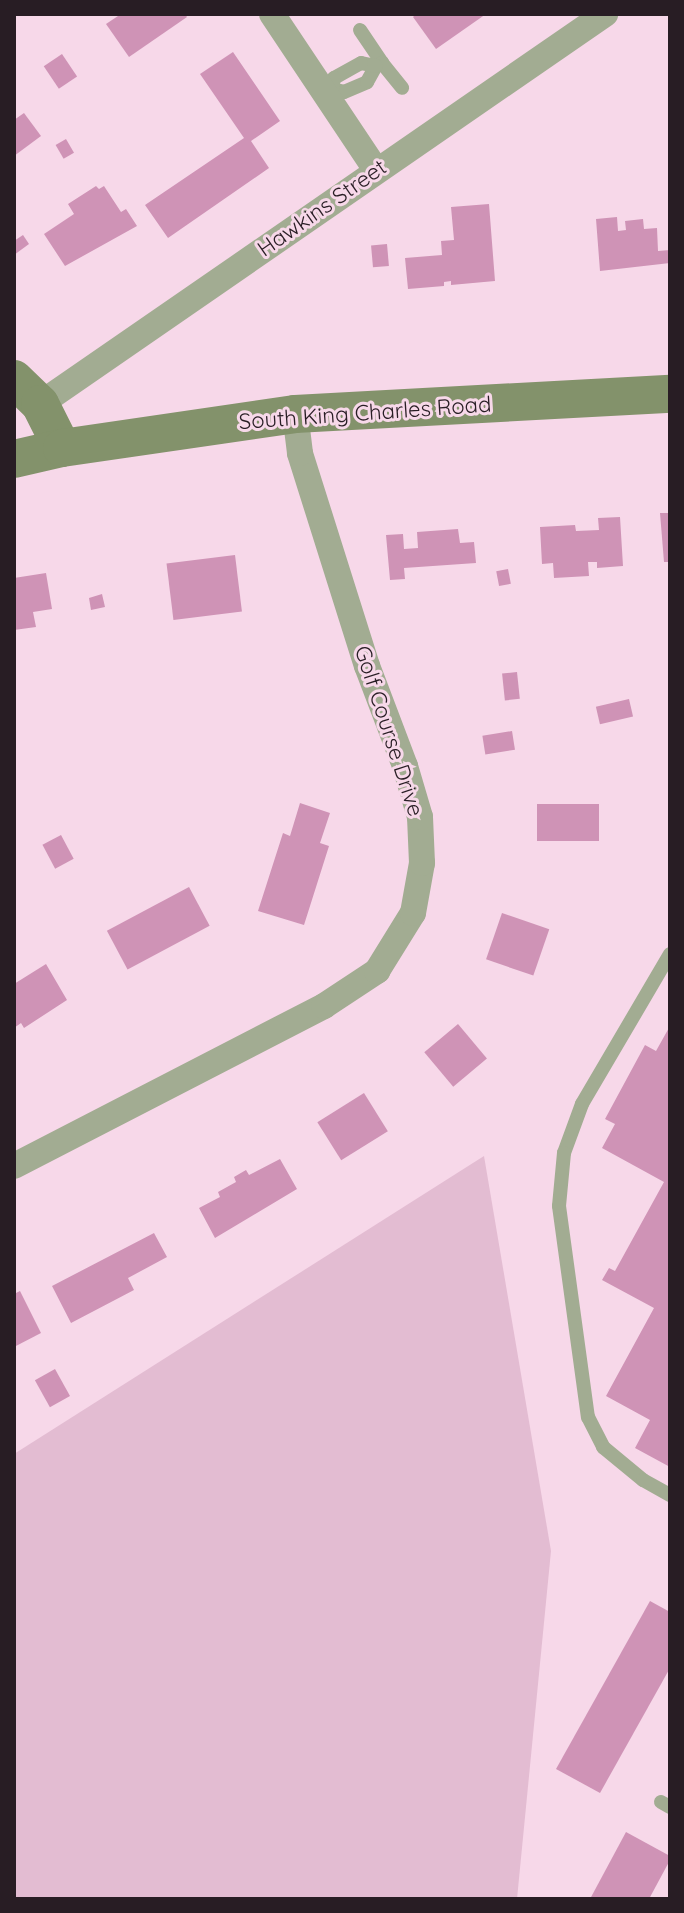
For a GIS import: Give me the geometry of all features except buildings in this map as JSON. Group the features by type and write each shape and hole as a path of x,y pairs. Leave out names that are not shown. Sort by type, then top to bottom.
{"street":[{"path":"272,14 329,91 376,170"},
{"name":"Hawkins Street","path":"27,391 376,170 605,14"},
{"path":"27,391 62,448"},
{"name":"South King Charles Road","path":"14,459 62,448 295,414 670,394"},
{"name":"Golf Course Drive","path":"14,1166 324,1006 377,971 413,913 422,863 420,817 405,766 367,666 300,453 295,414"}],"lane":[{"path":"360,30 379,64 402,88"},
{"path":"329,91 344,92 367,82 379,64"},
{"path":"670,954 582,1104 564,1153 559,1206 588,1417 603,1447 643,1480 670,1495"}],"shaded area":[{"path":"484,1156 551,1551 517,1899 14,1899 14,1454"}]}
